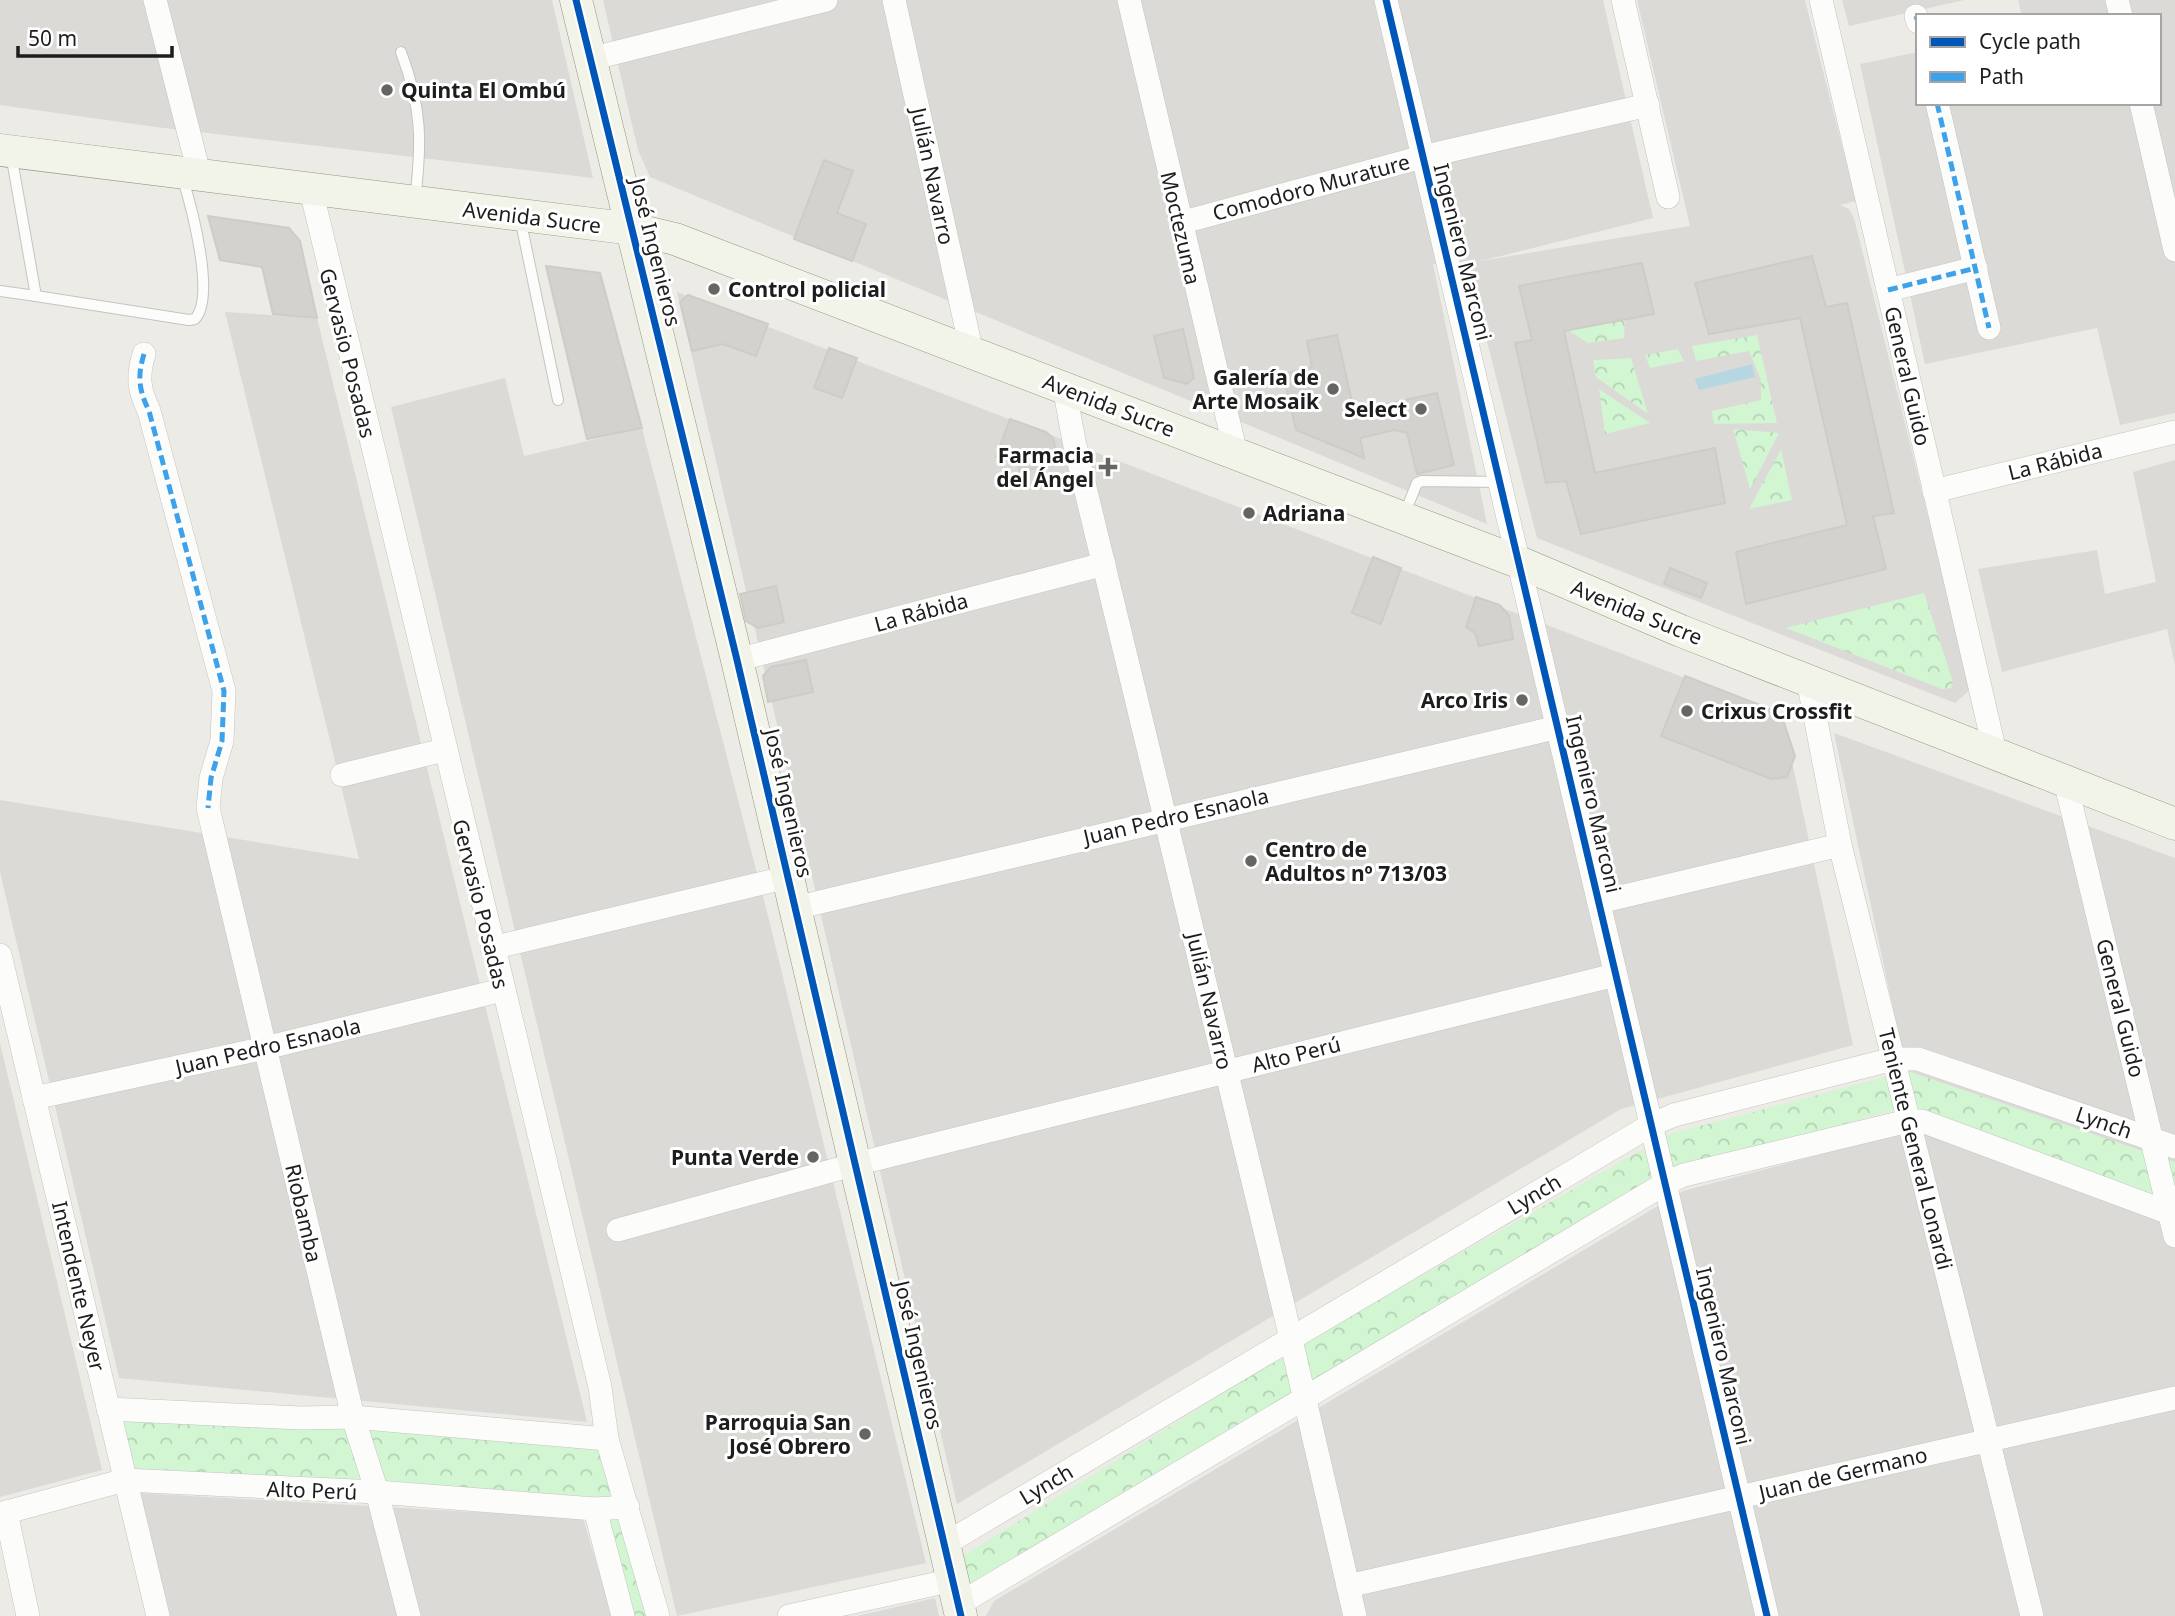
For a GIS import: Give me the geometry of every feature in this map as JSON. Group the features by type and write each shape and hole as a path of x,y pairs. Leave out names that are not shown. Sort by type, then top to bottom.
{"main road":[{"name":"José Ingenieros","path":"576,0 737,660 958,1600"},
{"name":"Avenida Sucre","path":"5,151 632,229 706,251 1521,564 2175,824"}],"street":[{"path":"155,0 189,172"},
{"path":"590,59 826,0"},
{"name":"Julián Navarro","path":"894,0 972,353"},
{"name":"Moctezuma","path":"1129,0 1237,454"},
{"name":"Ingeniero Marconi","path":"1386,0 1502,482 1615,975 1767,1616"},
{"path":"1623,0 1668,197"},
{"name":"General Guido","path":"1821,0 1995,752"},
{"name":"Comodoro Murature","path":"1180,223 1422,157 1648,105"},
{"path":"1937,105 1989,328"},
{"path":"2141,105 2175,250"},
{"name":"Gervasio Posadas","path":"311,190 444,750 600,1387 607,1439 658,1616"},
{"path":"1888,290 1976,268"},
{"name":"Riobamba","path":"144,354 137,374 140,392 149,411 224,691 222,741 211,778 208,808 353,1417 377,1492 409,1616"},
{"name":"Julián Navarro","path":"1064,387 1355,1616"},
{"name":"La Rábida","path":"1934,491 2175,432"},
{"name":"La Rábida","path":"737,660 1104,564"},
{"name":"Teniente General Lonardi","path":"1808,680 1840,845 2032,1616"},
{"name":"Juan Pedro Esnaola","path":"796,908 1558,727"},
{"path":"342,775 444,750"},
{"name":"General Guido","path":"2065,780 2164,1143 2175,1237"},
{"path":"1599,902 1840,845"},
{"path":"492,948 788,877"},
{"name":"Intendente Neyer","path":"0,956 158,1616"},
{"name":"Alto Perú","path":"618,1230 856,1164 1615,975"},
{"name":"Juan Pedro Esnaola","path":"34,1098 265,1048 502,990"},
{"name":"Lynch","path":"945,1544 1651,1125 1674,1115 1893,1059 1933,1062 2164,1143"},
{"path":"789,1616 958,1600 1666,1183 1684,1175 1908,1121 1936,1124 2172,1214"},
{"name":"Juan de Germano","path":"1348,1586 2175,1398"},
{"path":"108,1409 300,1418 353,1417 607,1439"},
{"name":"Alto Perú","path":"3,1513 125,1480 377,1492 596,1509 628,1507"},
{"path":"596,1509 623,1616"},
{"path":"3,1513 28,1616"}],"lane":[{"path":"401,52 410,77 422,130 414,203"},
{"path":"5,151 36,296"},
{"path":"0,291 195,319 204,306 189,172"},
{"path":"519,216 558,400"},
{"path":"1403,518 1417,483 1422,481 1502,482"}],"shaded area":[{"path":"0,0 552,0 593,178 156,127 0,105"},
{"path":"603,0 1603,0 1653,218 1481,261 1690,226 1637,0 1805,0 1856,201 1840,205 1849,209 1854,218 1971,689 1955,703 1537,538 1467,263 1433,264 1487,524 650,177 638,150"},
{"path":"1842,0 1964,0 1849,26"},
{"path":"2018,0 2175,0 2175,413 2120,425 2097,328 1925,364 1860,64 1916,52 1916,105 2161,105 2161,14 2022,14"},
{"path":"677,292 1782,715 1853,1045 1621,1109 957,1504"},
{"path":"225,312 317,318 587,1422 119,1378 0,872 0,800 359,859"},
{"path":"505,378 524,456 642,428 768,916 926,1563 677,1616 391,407"},
{"path":"2175,460 2175,665 2167,629 2002,672 1978,569 2097,550 2105,594 2156,582 2133,472"},
{"path":"1834,733 2175,858 2175,1616 986,1616 994,1601 1683,1191 1893,1135 1921,1139"},
{"path":"0,1043 102,1470 0,1497"},
{"path":"138,1493 583,1518 612,1616 169,1616"},
{"path":"935,1598 939,1616 857,1616"}],"green space":[{"path":"1625,320 1624,338 1588,343 1568,330"},
{"path":"1757,335 1777,423 1714,424 1712,411 1761,400 1761,380 1749,351 1696,361 1692,346"},
{"path":"1678,349 1684,361 1650,368 1645,355"},
{"path":"1631,358 1648,414 1596,377 1593,360"},
{"path":"1599,389 1650,423 1605,434"},
{"path":"1733,429 1779,433 1750,489"},
{"path":"1781,449 1792,500 1749,509"},
{"path":"1924,593 1953,682 1951,688 1942,689 1786,628"},
{"path":"1908,1071 2175,1162 2175,1206 1908,1106 1677,1171 966,1591 960,1558 1297,1347 1670,1134"},
{"path":"108,1409 607,1439 658,1616 623,1616 595,1509 125,1480"}],"water":[{"path":"1752,364 1755,377 1699,390 1695,379"}],"building":[{"path":"824,160 853,171 837,213 866,224 852,261 794,239"},
{"path":"208,216 289,228 300,241 317,318 273,314 262,267 220,260"},
{"path":"1812,256 1826,307 1847,303 1894,513 1873,516 1886,569 1746,604 1736,552 1847,525 1800,318 1709,334 1695,283"},
{"path":"1642,263 1654,314 1564,331 1595,473 1715,448 1725,503 1581,534 1566,481 1546,483 1515,343 1532,340 1519,286"},
{"path":"546,266 600,273 642,428 587,439"},
{"path":"688,295 768,324 756,356 723,344 692,351 680,302"},
{"path":"1183,329 1194,378 1187,384 1164,378 1154,336"},
{"path":"1337,335 1354,411 1437,393 1454,465 1417,474 1407,433 1394,430 1360,438 1364,458 1296,430 1283,374 1312,367 1307,341"},
{"path":"829,348 857,358 842,398 814,388"},
{"path":"1010,419 1046,432 1053,438 1059,463 1020,472 1018,465 996,457"},
{"path":"1373,557 1401,568 1381,624 1352,613"},
{"path":"1670,568 1707,583 1701,598 1664,584"},
{"path":"776,586 784,622 758,628 746,621 740,594"},
{"path":"1476,597 1500,605 1509,616 1513,639 1479,646 1475,633 1466,627"},
{"path":"806,660 813,692 768,702 763,676 771,667"},
{"path":"1685,676 1773,710 1784,723 1795,756 1787,777 1771,779 1661,736"}],"marked path":[{"path":"1937,105 1989,328"},
{"path":"1888,290 1976,268"},
{"path":"144,354 140,370 141,390 149,411 224,691 222,741 211,778 208,808"}],"cycle path":[{"path":"576,0 737,660 961,1616"},
{"path":"1386,0 1767,1616"}],"place":[{"name":"Quinta El Ombú","path":"387,90"},
{"name":"Control policial","path":"714,289"},
{"name":"Galería de Arte Mosaik","path":"1333,389"},
{"name":"Select","path":"1421,409"},
{"name":"Farmacia del Ángel","path":"1108,467"},
{"name":"Adriana","path":"1249,513"},
{"name":"Arco Iris","path":"1522,700"},
{"name":"Crixus Crossfit","path":"1687,711"},
{"name":"Centro de Adultos nº 713/03","path":"1251,861"},
{"name":"Punta Verde","path":"813,1157"},
{"name":"Parroquia San José Obrero","path":"865,1434"}]}
